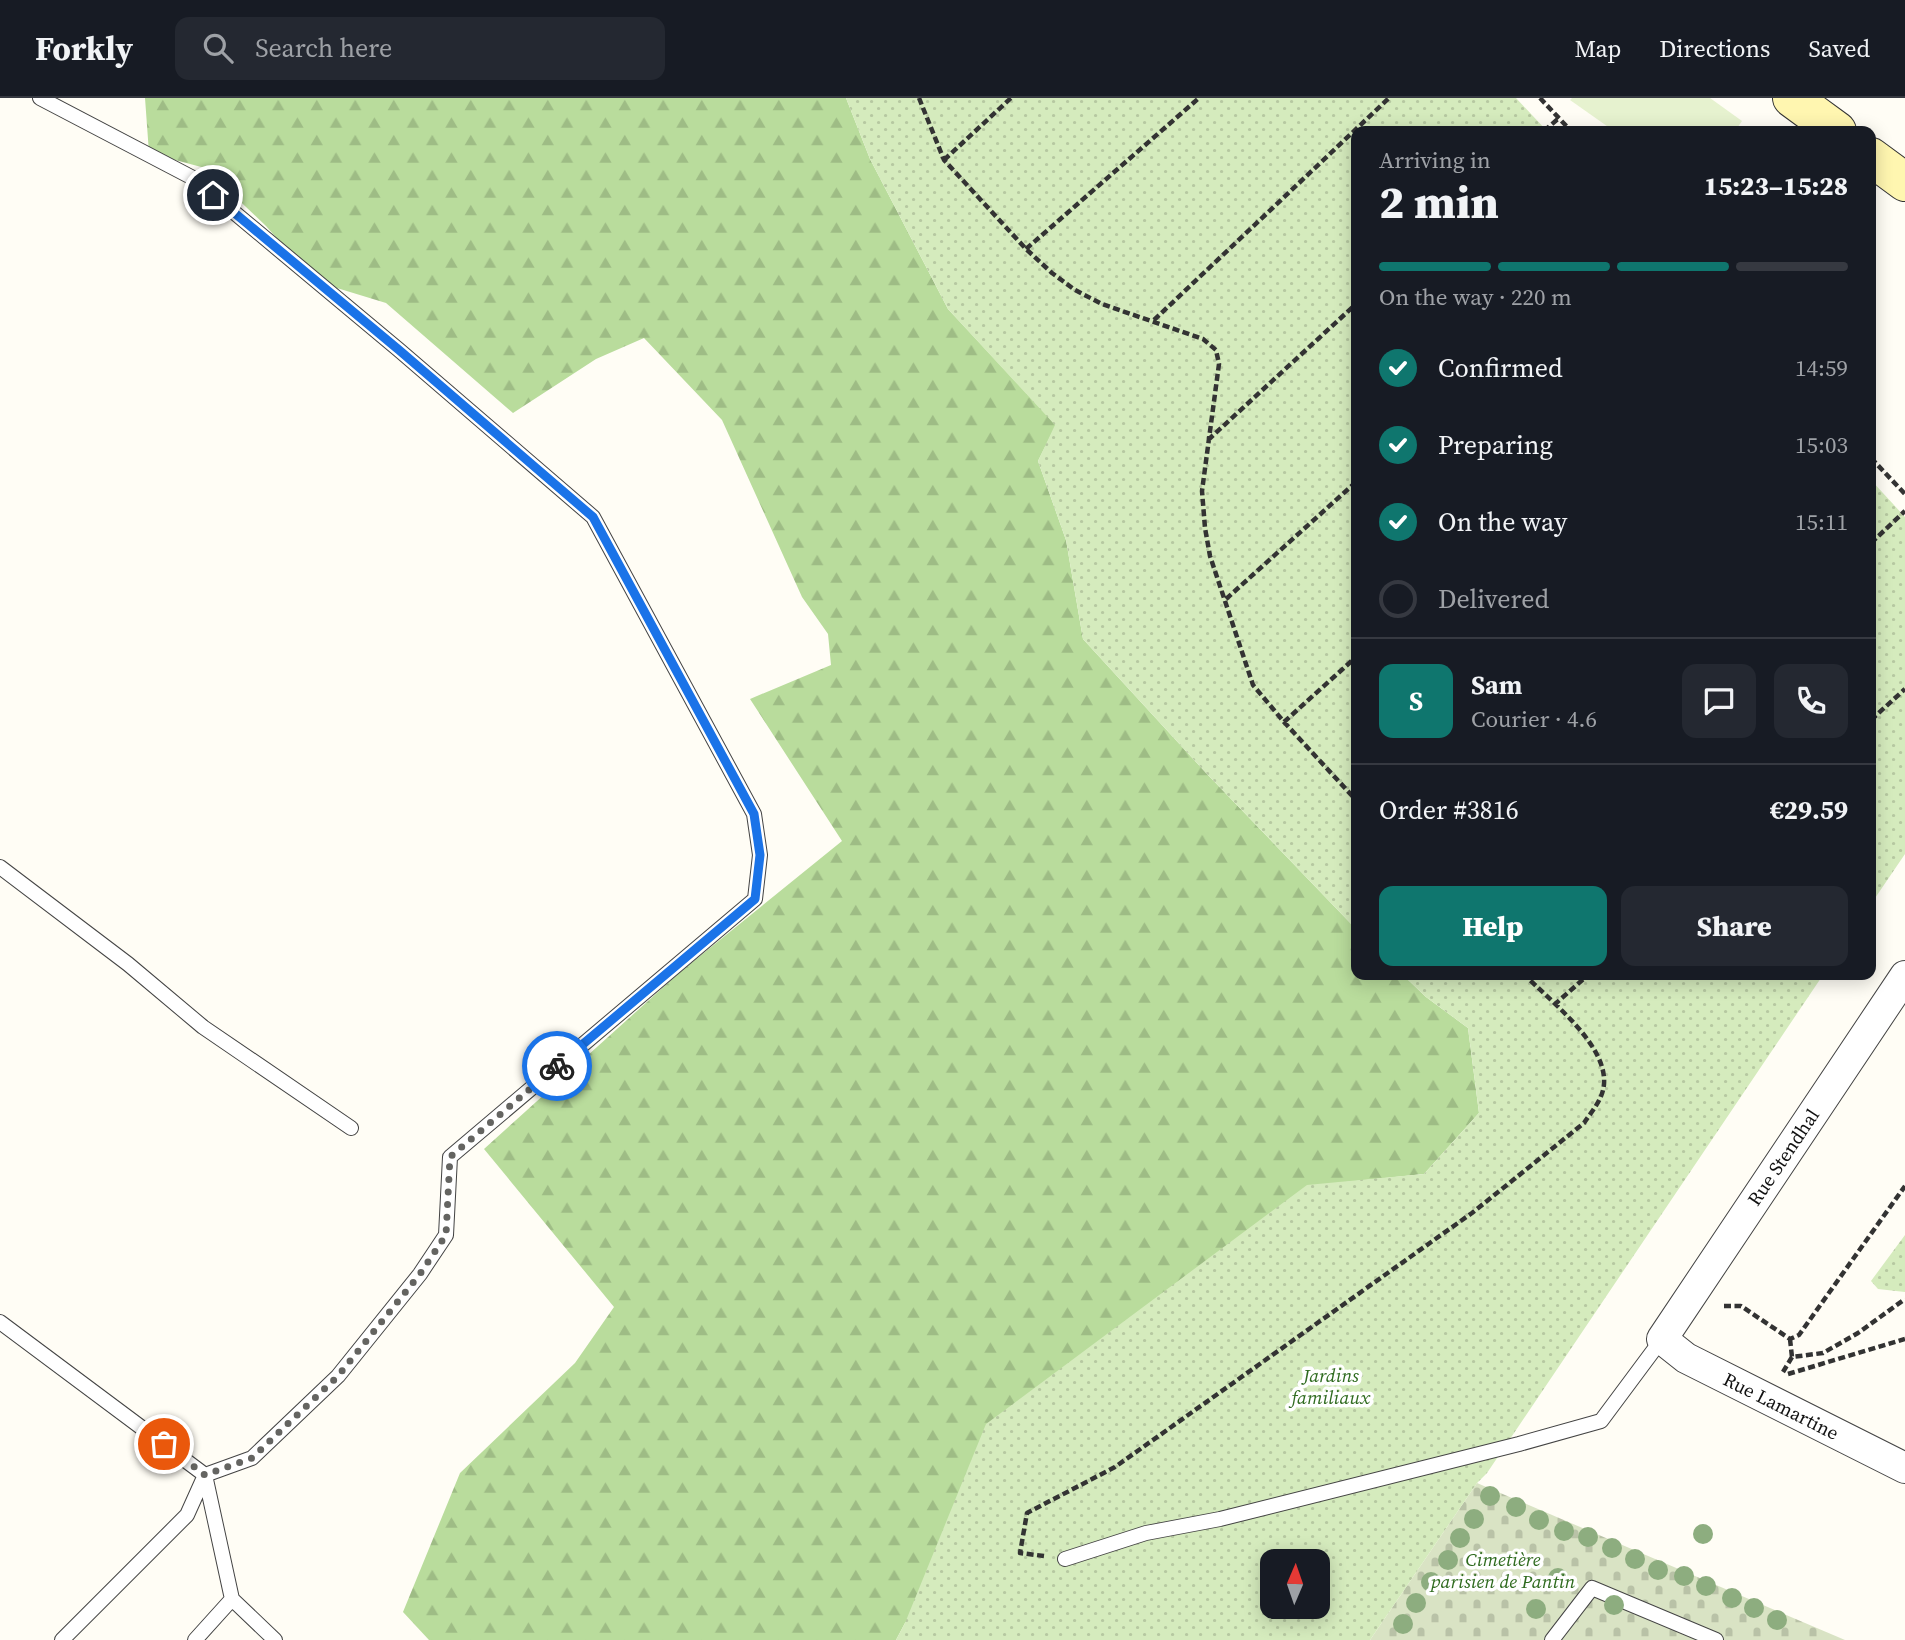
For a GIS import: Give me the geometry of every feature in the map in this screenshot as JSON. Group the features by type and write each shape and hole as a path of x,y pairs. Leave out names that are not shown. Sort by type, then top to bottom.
{"main road":[{"path":"1792,98 1830,126"},
{"path":"1876,161 1905,182"}],"street":[{"name":"Rue Stendhal","path":"1662,1339 1905,976"},
{"name":"Rue Lamartine","path":"1662,1339 1686,1358 1905,1468"}],"lane":[{"path":"40,98 192,178 399,350 593,517 754,814 760,855 755,899 450,1157 446,1235 420,1274 338,1376 252,1458 205,1475 187,1515 62,1640"},
{"path":"0,867 128,964 203,1027 351,1128"},
{"path":"0,1322 205,1475 232,1599 275,1640"},
{"path":"1065,1559 1146,1534 1261,1509 1601,1421 1662,1339"},
{"path":"1552,1640 1592,1588 1716,1640"},
{"path":"195,1640 232,1599"}],"path":[{"path":"919,98 944,160 1026,249 1075,290 1102,304 1203,339 1216,349 1219,364 1202,491 1210,556 1253,685 1351,795"},
{"path":"944,160 1011,98"},
{"path":"1026,249 1199,98"},
{"path":"1359,126 1389,98"},
{"path":"1540,98 1567,126"},
{"path":"1550,126 1559,118"},
{"path":"1154,320 1351,134"},
{"path":"1208,440 1351,309"},
{"path":"1876,463 1905,494"},
{"path":"1226,599 1351,486"},
{"path":"1876,538 1905,511"},
{"path":"1284,722 1351,662"},
{"path":"1876,715 1905,689"},
{"path":"1065,1559 1020,1553 1027,1513 1115,1467 1472,1213 1584,1123 1598,1104 1604,1084 1600,1059 1585,1034 1530,980"},
{"path":"1554,1005 1582,980"},
{"path":"1790,1339 1799,1335 1905,1186"},
{"path":"1792,1357 1823,1353 1858,1333 1905,1299"},
{"path":"1716,1308 1726,1305 1741,1306 1790,1339 1792,1357 1781,1376 1905,1339"}],"green space":[{"path":"145,98 846,98 870,159 948,309 1056,425 1038,461 1066,540 1083,639 1207,774 1351,924 1351,980 1408,980 1426,997 1468,1028 1479,1113 1424,1174 1307,1186 905,1623 896,1640 429,1640 403,1612 460,1473 575,1363 614,1307 484,1149 679,973 842,841 750,699 831,665 828,634 802,597 722,420 644,338 596,359 513,413 386,303 314,281 266,226 205,168 149,153"},
{"path":"846,98 1516,98 1542,126 1351,126 1351,924 1207,774 1083,639 1066,540 1038,461 1055,425 948,309 870,159"},
{"path":"1710,98 1742,121 1738,126 1607,126 1570,100"},
{"path":"1876,485 1905,517 1905,854 1876,897"},
{"name":"Jardins familiaux","path":"1408,980 1820,980 1487,1473 1477,1483 1370,1640 896,1640 986,1424 1307,1185 1424,1174 1479,1113 1468,1028 1426,997"},
{"path":"1905,1235 1905,1292 1878,1289 1871,1281"},
{"name":"Cimetière parisien de Pantin","path":"1477,1483 1845,1640 1370,1640"}],"way so far":[{"path":"164,1444 205,1475 252,1458 338,1376 420,1274 446,1235 450,1157 557,1066"}],"route":[{"path":"213,195 593,517 754,814 760,855 755,899 557,1066"}]}
